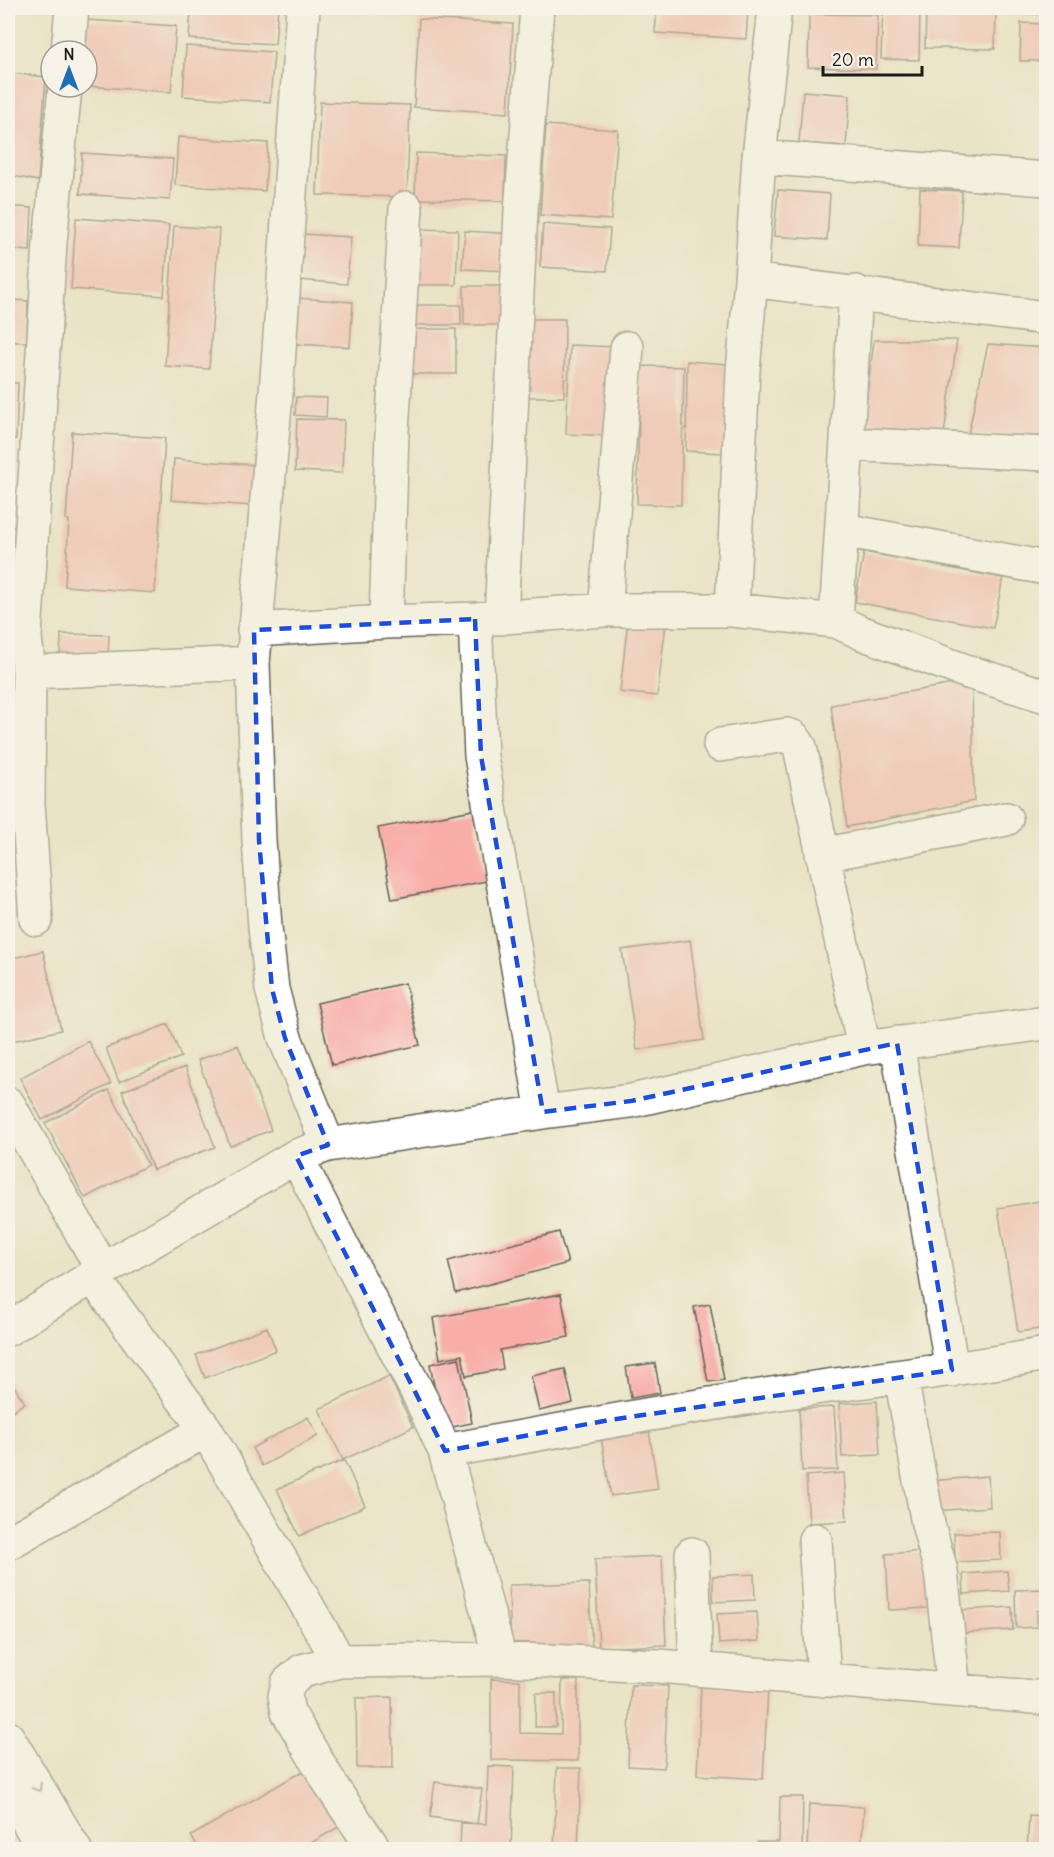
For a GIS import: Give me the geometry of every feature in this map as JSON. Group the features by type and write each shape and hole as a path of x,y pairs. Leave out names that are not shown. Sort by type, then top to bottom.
{"street":[{"path":"69,39 72,8"},
{"path":"303,8 276,393 254,630 253,663 259,840 272,989 285,1038 328,1145"},
{"path":"537,8 488,619 481,756 543,1112"},
{"path":"732,610 743,371 759,157 776,8"},
{"path":"36,919 28,804 29,672 25,637 50,243 63,99"},
{"path":"759,157 1047,179"},
{"path":"386,622 392,432 406,208"},
{"path":"751,280 1047,318"},
{"path":"836,621 856,292"},
{"path":"605,610 627,348"},
{"path":"848,444 1047,454"},
{"path":"843,530 1047,568"},
{"path":"254,630 488,619 605,610 732,610 836,621 862,633 968,672 1047,696"},
{"path":"29,672 253,663"},
{"path":"720,745 787,735 794,737 800,747 864,1047"},
{"path":"822,855 1006,819"},
{"path":"8,1329 296,1156 328,1145 631,1101 864,1047 1047,1023"},
{"path":"897,1043 952,1370"},
{"path":"8,1104 98,1273 206,1430 339,1661"},
{"path":"296,1156 421,1399 445,1451 500,1659"},
{"path":"445,1451 620,1418 1047,1354"},
{"path":"901,1377 928,1524 941,1571 954,1690"},
{"path":"8,1543 206,1430"},
{"path":"814,1540 824,1680"},
{"path":"692,1554 696,1669"},
{"path":"375,1850 334,1790 288,1712 285,1696 288,1683 302,1671 339,1661 500,1659 696,1669 1047,1698"},
{"path":"8,1738 75,1850"},
{"path":"8,1786 44,1850"}],"highlighted area":[{"path":"475,619 481,756 543,1112 631,1101 897,1043 952,1370 609,1420 445,1451 296,1156 328,1145 285,1038 272,989 259,840 254,630"}],"building":[{"path":"167,8 167,11 131,9"},
{"path":"191,8 278,8 275,44 189,39"},
{"path":"420,8 461,8 461,14 420,11"},
{"path":"657,8 748,8 746,39 655,33"},
{"path":"883,8 920,8 919,60 881,59"},
{"path":"926,8 996,8 995,49 925,48"},
{"path":"1021,8 1046,8 1046,14 1021,14"},
{"path":"809,14 878,15 876,69 808,67"},
{"path":"419,19 513,24 508,113 414,107"},
{"path":"87,20 176,26 171,92 99,87 99,39 85,39"},
{"path":"1021,23 1046,24 1046,61 1020,61"},
{"path":"186,46 274,52 270,102 183,96"},
{"path":"8,73 39,76 39,99 44,99 38,181 8,175"},
{"path":"803,91 850,95 846,146 799,143"},
{"path":"320,102 410,105 407,197 317,195"},
{"path":"546,125 618,130 611,220 540,215"},
{"path":"178,137 268,143 265,191 175,185"},
{"path":"82,153 173,159 170,200 80,194"},
{"path":"416,153 506,156 505,201 415,199"},
{"path":"920,189 962,191 959,248 918,246"},
{"path":"778,190 830,194 827,240 774,236"},
{"path":"8,206 32,208 30,251 8,249"},
{"path":"76,218 169,225 164,296 71,289"},
{"path":"543,224 610,229 607,271 540,267"},
{"path":"174,226 219,229 209,369 165,366"},
{"path":"416,229 458,230 456,285 415,285"},
{"path":"465,231 514,234 511,271 462,269"},
{"path":"302,234 351,237 347,284 299,280"},
{"path":"464,286 509,286 509,325 464,325"},
{"path":"296,298 353,302 350,347 293,344"},
{"path":"8,300 28,301 27,342 8,342"},
{"path":"414,305 461,305 461,325 414,325"},
{"path":"528,319 565,319 564,397 526,397"},
{"path":"413,329 456,329 456,374 413,374"},
{"path":"874,340 957,340 944,434 862,433"},
{"path":"988,344 1046,348 1046,437 968,434"},
{"path":"570,345 618,347 614,436 566,434"},
{"path":"687,361 728,364 723,453 686,451"},
{"path":"640,366 684,367 681,505 637,504"},
{"path":"8,383 18,383 16,439 8,439"},
{"path":"296,397 327,398 326,417 295,415"},
{"path":"297,419 344,420 342,473 295,471"},
{"path":"72,432 165,438 155,593 65,586 69,520 66,520"},
{"path":"174,459 256,465 253,506 171,500"},
{"path":"8,527 24,528 20,567 8,566"},
{"path":"864,552 1003,578 993,628 855,602"},
{"path":"628,619 666,623 657,696 620,692"},
{"path":"61,634 109,635 108,662 60,660"},
{"path":"972,681 974,801 847,827 831,705"},
{"path":"473,810 487,881 392,899 378,828"},
{"path":"690,940 704,1040 637,1050 622,950"},
{"path":"43,951 61,1030 8,1042 8,959"},
{"path":"405,983 420,1045 332,1065 317,1003"},
{"path":"168,1024 181,1057 119,1082 106,1048"},
{"path":"88,1041 111,1084 42,1120 20,1078"},
{"path":"238,1045 271,1130 230,1146 198,1060"},
{"path":"185,1067 215,1147 153,1170 122,1091"},
{"path":"109,1090 148,1165 85,1198 45,1123"},
{"path":"1046,1200 1046,1328 1018,1332 998,1208"},
{"path":"559,1232 568,1263 456,1293 448,1261"},
{"path":"561,1294 569,1337 500,1350 503,1369 466,1376 462,1355 440,1359 433,1318"},
{"path":"710,1304 724,1380 708,1382 694,1307"},
{"path":"267,1327 276,1350 205,1378 196,1355"},
{"path":"459,1358 472,1423 442,1429 430,1364"},
{"path":"655,1363 660,1393 631,1398 626,1367"},
{"path":"565,1369 573,1403 539,1411 531,1376"},
{"path":"389,1376 413,1427 343,1460 319,1409"},
{"path":"8,1377 25,1403 8,1414"},
{"path":"877,1401 880,1455 842,1457 839,1404"},
{"path":"834,1407 838,1470 802,1471 799,1409"},
{"path":"308,1417 318,1436 262,1466 252,1448"},
{"path":"649,1431 658,1489 611,1496 601,1438"},
{"path":"344,1460 365,1506 299,1536 277,1489"},
{"path":"844,1473 847,1521 809,1523 806,1476"},
{"path":"988,1476 990,1507 931,1511 929,1481"},
{"path":"1000,1532 1001,1560 955,1562 954,1533"},
{"path":"925,1551 928,1608 889,1610 886,1554"},
{"path":"662,1556 666,1645 599,1648 595,1559"},
{"path":"1007,1571 1009,1591 964,1594 963,1574"},
{"path":"754,1574 755,1600 713,1602 713,1576"},
{"path":"589,1583 592,1653 511,1656 509,1585"},
{"path":"1046,1589 1046,1610 1037,1611 1037,1627 1016,1628 1015,1590"},
{"path":"1012,1607 1013,1630 964,1633 963,1610"},
{"path":"757,1612 759,1641 719,1644 717,1614"},
{"path":"491,1679 520,1680 520,1733 561,1734 562,1680 578,1680 578,1761 491,1760"},
{"path":"631,1685 668,1686 664,1768 628,1766"},
{"path":"701,1685 768,1689 763,1779 697,1775"},
{"path":"536,1693 556,1693 556,1727 535,1727"},
{"path":"392,1697 393,1768 357,1768 356,1698"},
{"path":"488,1766 514,1767 511,1850 460,1850 461,1823 486,1824"},
{"path":"308,1768 342,1825 299,1850 200,1850 191,1836"},
{"path":"557,1768 581,1768 578,1850 554,1850"},
{"path":"435,1782 482,1789 477,1824 430,1817"},
{"path":"780,1797 803,1797 802,1850 757,1850 757,1842 779,1842"},
{"path":"809,1804 864,1807 861,1850 807,1850"},
{"path":"1029,1816 1046,1817 1046,1850 1027,1850"},
{"path":"353,1838 360,1850 332,1850"}]}
